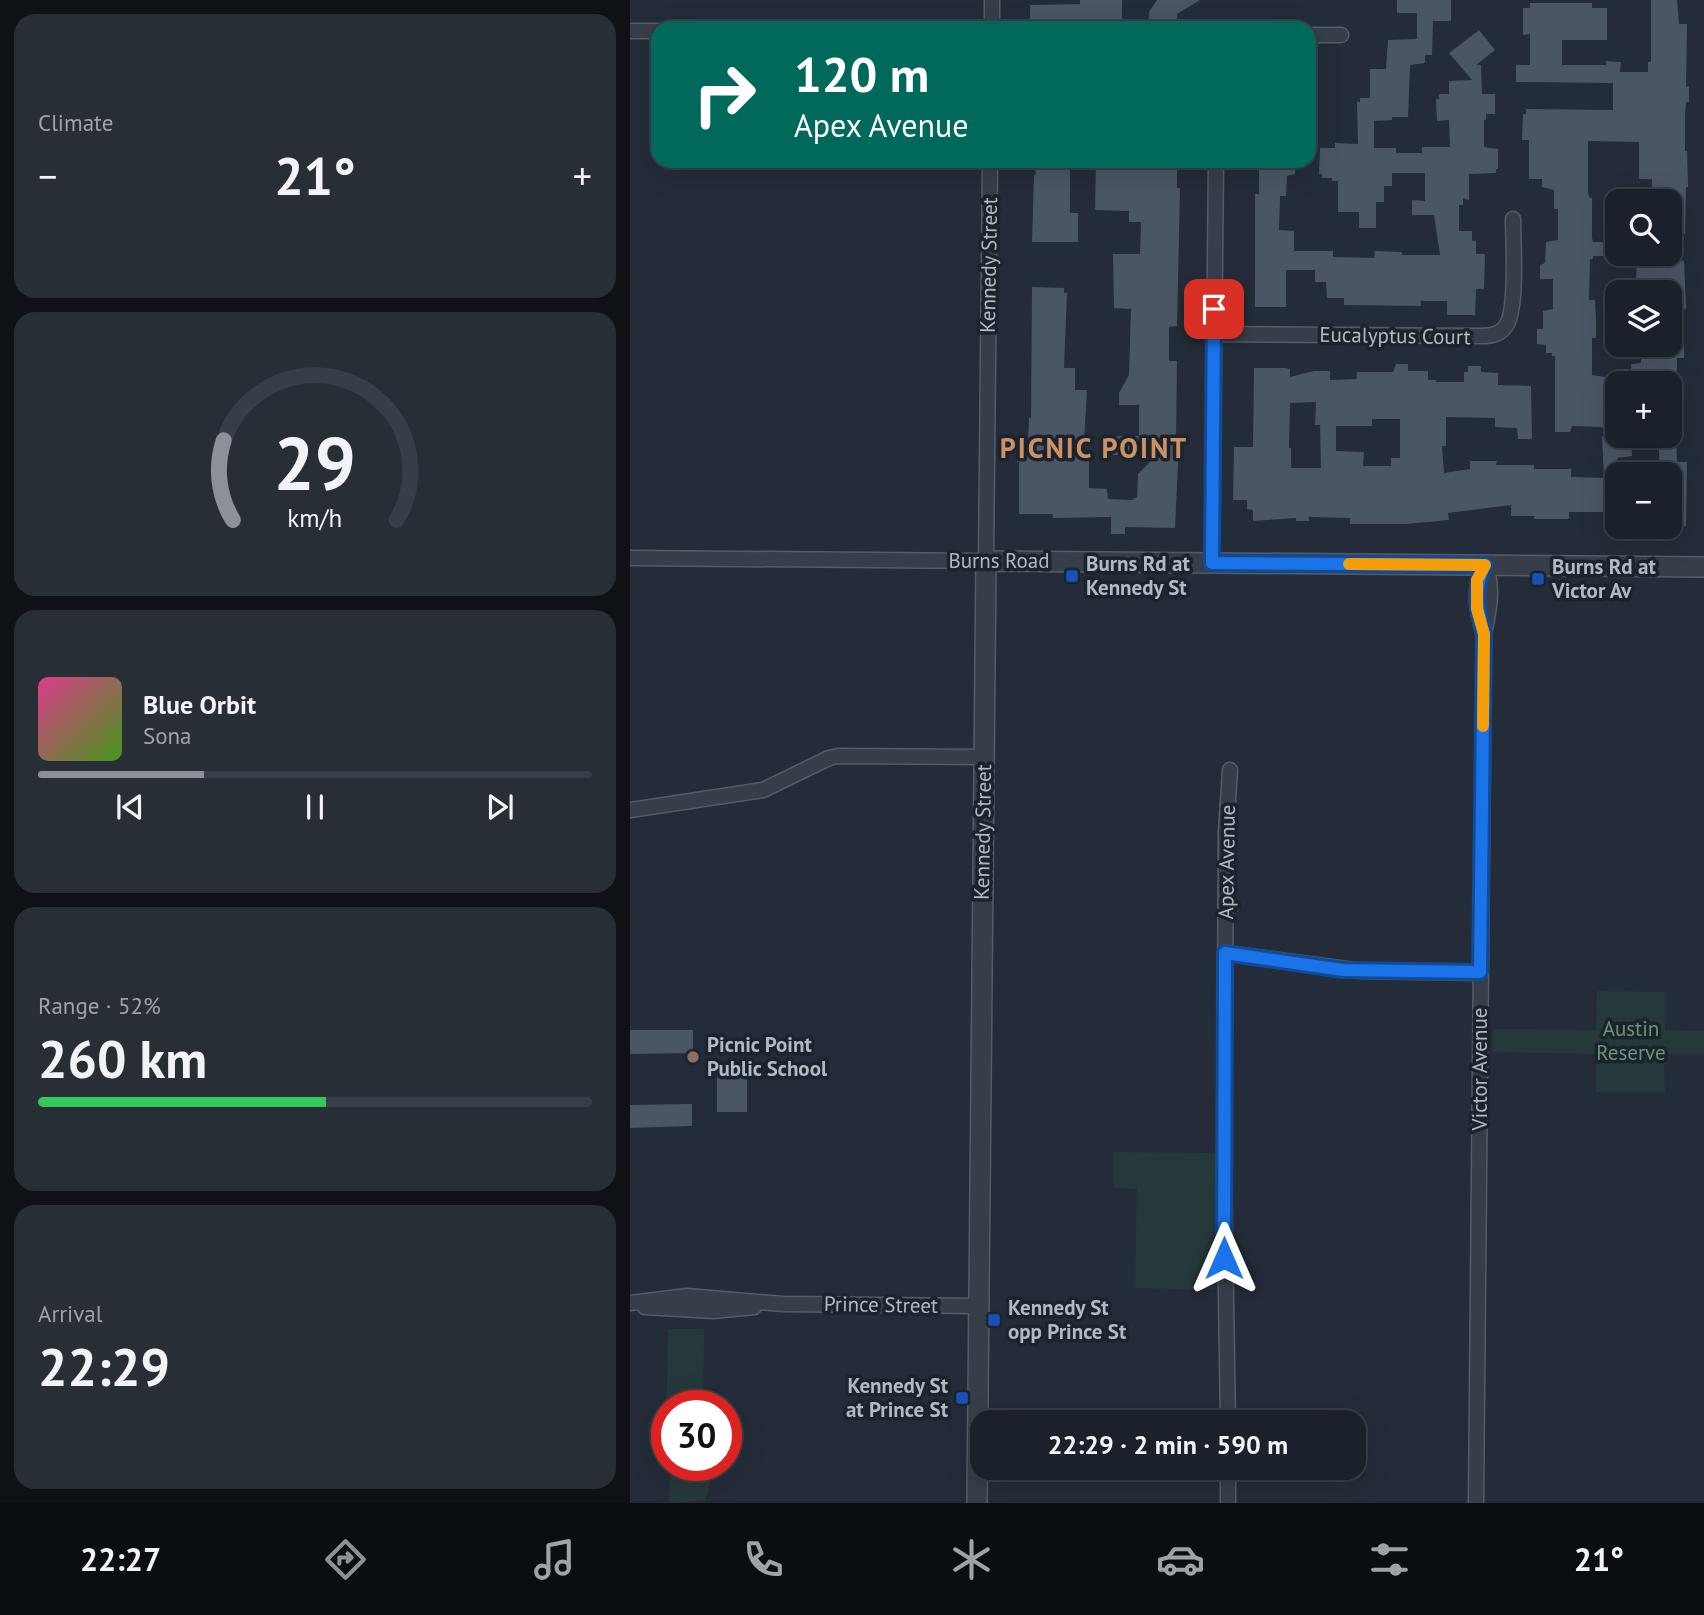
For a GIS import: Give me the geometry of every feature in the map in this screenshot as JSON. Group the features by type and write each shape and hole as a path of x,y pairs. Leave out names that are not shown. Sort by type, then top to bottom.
{"street":[{"path":"992,0 992,21"},
{"path":"630,31 651,31"},
{"path":"1316,35 1341,35"},
{"name":"Kennedy Street","path":"977,1503 990,168"},
{"path":"1212,563 1216,168"},
{"name":"Eucalyptus Court","path":"1214,334 1480,336 1500,332 1506,327 1512,312 1513,219"},
{"name":"Burns Road","path":"630,558 1704,567"},
{"name":"Victor Avenue","path":"1476,1503 1484,634 1490,609 1490,579 1485,565"},
{"path":"630,810 763,790 838,756 984,757"},
{"name":"Apex Avenue","path":"1228,1410 1224,1225 1226,831 1230,770"},
{"path":"1225,953 1343,970 1480,972"},
{"name":"Prince Street","path":"630,1304 687,1296 783,1304 978,1307"},
{"path":"1228,1480 1228,1503"}],"green space":[{"name":"Austin Reserve","path":"1597,991 1665,992 1665,1030 1704,1031 1704,1054 1664,1054 1665,1092 1596,1092 1596,1054 1493,1052 1493,1029 1596,1030"},
{"path":"1114,1152 1215,1153 1215,1290 1135,1288 1137,1189 1114,1188"},
{"path":"668,1329 704,1329 703,1390 667,1390"},
{"path":"670,1481 711,1481 705,1501 669,1503"}],"building":[{"path":"1080,0 1122,0 1122,21 1030,21 1030,5 1080,4"},
{"path":"1157,0 1200,0 1177,14 1177,21 1149,21 1149,12"},
{"path":"1397,0 1451,0 1451,21 1433,21 1432,55 1425,55 1425,63 1410,65 1408,117 1374,121 1374,148 1396,148 1396,153 1422,153 1422,147 1450,147 1449,120 1437,121 1436,99 1439,99 1439,94 1449,94 1449,81 1472,80 1449,53 1479,30 1495,50 1476,65 1481,65 1482,94 1495,94 1495,114 1486,114 1484,120 1484,147 1498,149 1498,169 1496,173 1469,174 1469,200 1463,198 1463,205 1459,205 1459,231 1472,231 1472,241 1476,241 1476,254 1485,254 1484,289 1476,289 1475,315 1447,315 1447,301 1421,301 1421,306 1344,305 1344,298 1327,298 1326,282 1315,282 1315,270 1286,270 1286,307 1255,307 1255,194 1259,194 1259,168 1295,168 1295,174 1287,176 1286,196 1280,196 1279,230 1294,231 1294,251 1333,251 1333,257 1374,258 1375,251 1402,252 1402,255 1440,255 1434,215 1412,215 1412,200 1425,201 1425,173 1392,173 1392,186 1384,186 1384,202 1376,202 1376,228 1359,228 1359,212 1338,212 1338,181 1322,178 1322,174 1319,174 1320,148 1335,148 1335,143 1358,144 1357,102 1360,102 1360,98 1370,98 1370,69 1386,69 1388,40 1417,39 1417,13 1397,13"},
{"path":"1651,0 1677,0 1679,24 1687,24 1686,87 1689,86 1689,102 1686,102 1685,116 1688,187 1685,234 1682,234 1682,189 1652,189 1652,179 1639,179 1639,142 1588,141 1588,193 1592,198 1592,238 1593,242 1605,242 1605,256 1593,256 1593,259 1590,259 1589,300 1595,300 1596,319 1596,338 1592,338 1592,375 1605,377 1604,427 1572,426 1570,432 1555,432 1555,356 1546,353 1546,345 1537,344 1537,329 1543,329 1543,311 1553,309 1553,279 1540,279 1540,265 1545,263 1546,242 1558,240 1558,209 1554,209 1554,190 1542,187 1542,179 1529,179 1529,140 1522,140 1523,114 1526,114 1526,109 1613,110 1613,83 1516,82 1516,65 1530,65 1530,34 1523,35 1523,8 1530,8 1530,3 1592,3 1592,8 1607,8 1607,40 1562,40 1562,65 1606,65 1606,61 1621,62 1620,72 1648,72 1648,62 1651,62"},
{"path":"1035,168 1070,168 1070,213 1078,213 1078,242 1032,242"},
{"path":"1096,168 1177,168 1177,188 1180,188 1177,326 1169,327 1169,361 1177,361 1176,443 1179,443 1175,528 1125,527 1125,534 1111,534 1111,517 1053,518 1053,514 1019,514 1017,444 1028,444 1031,418 1032,287 1064,288 1064,293 1067,293 1064,368 1075,368 1075,390 1087,390 1083,459 1089,459 1089,488 1107,489 1108,499 1133,500 1137,498 1138,474 1157,455 1113,455 1113,436 1139,436 1139,405 1119,405 1119,393 1129,375 1131,309 1114,308 1113,254 1140,254 1141,222 1129,222 1129,211 1095,210"},
{"path":"1684,261 1686,309 1682,309 1682,280 1636,279 1637,266 1682,266"},
{"path":"1684,337 1684,358 1677,358 1677,371 1631,371 1631,364 1641,363 1641,357 1682,357"},
{"path":"1396,364 1408,364 1408,371 1428,371 1428,380 1464,382 1464,372 1468,372 1468,366 1481,366 1481,372 1498,373 1498,385 1531,386 1532,439 1518,439 1517,428 1495,427 1495,418 1446,417 1446,446 1442,446 1444,473 1470,469 1470,461 1497,461 1496,465 1571,469 1571,477 1604,478 1602,436 1605,436 1605,448 1632,448 1632,456 1617,458 1617,462 1605,462 1605,512 1569,512 1569,519 1511,516 1511,505 1448,513 1449,520 1406,524 1350,524 1350,518 1309,517 1309,521 1296,521 1296,518 1253,521 1253,510 1247,509 1247,500 1233,500 1234,447 1253,447 1254,368 1290,369 1290,377 1314,371 1330,371 1330,380 1357,379 1357,372 1393,372","holes":["1316,402 1315,425 1320,425 1321,468 1291,468 1290,403","1372,419 1400,419 1400,458 1391,458 1391,466 1363,466 1364,452 1336,451 1336,426 1372,426"]},
{"path":"1659,448 1676,448 1677,462 1659,462"},
{"path":"1682,462 1687,462 1686,526 1682,526"},
{"path":"630,1030 693,1030 693,1053 630,1054"},
{"path":"717,1069 747,1070 747,1112 717,1112"},
{"path":"692,1104 692,1126 630,1128 630,1105"}],"slow traffic":[{"path":"1349,564 1485,565 1477,580 1477,609 1484,634 1483,726"}],"place":[{"name":"Burns Rd at Kennedy St","path":"1072,576"},
{"name":"Burns Rd at Victor Av","path":"1538,579"},
{"name":"Picnic Point Public School","path":"693,1057"},
{"name":"Kennedy St opp Prince St","path":"994,1320"},
{"name":"Kennedy St at Prince St","path":"962,1398"}],"district":[{"name":"PICNIC POINT","path":"1094,448"}],"route":[{"path":"1214,309 1212,563 1485,565 1477,580 1477,609 1484,634 1480,972 1343,970 1225,953 1224,1258"}]}
